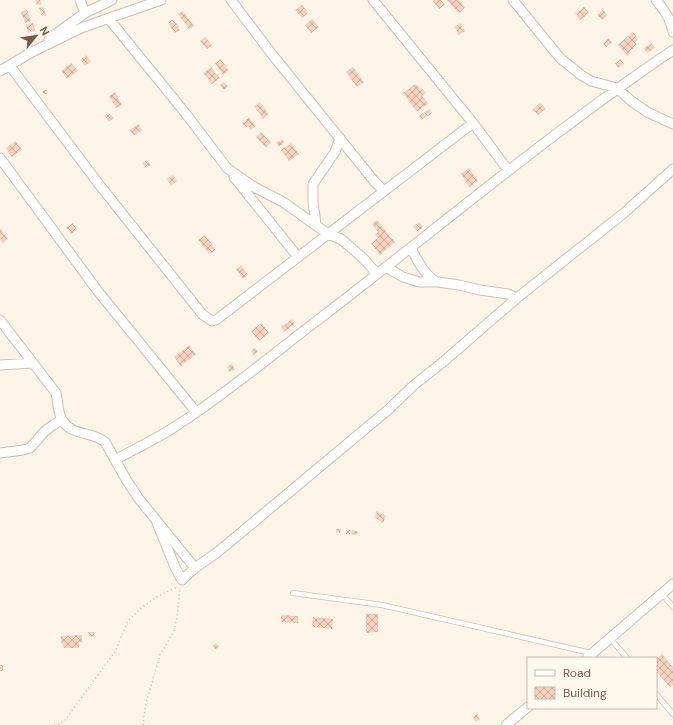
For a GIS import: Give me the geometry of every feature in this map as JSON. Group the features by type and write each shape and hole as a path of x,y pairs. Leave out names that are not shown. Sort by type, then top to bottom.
{"street":[{"path":"80,0 85,12"},
{"path":"0,71 32,52 85,12 112,0"},
{"path":"32,52 81,28 161,0"},
{"path":"231,0 271,53 374,181 384,191"},
{"path":"373,0 473,123 508,170"},
{"path":"513,0 543,38 568,65 591,81 617,88 630,100 647,112 673,124"},
{"path":"657,1 667,14 672,25 673,32"},
{"path":"109,19 186,114 298,257"},
{"path":"115,460 178,425 196,412 411,248 508,170 617,88 673,50"},
{"path":"10,66 103,189 202,314 210,321 216,320 473,123"},
{"path":"316,224 312,202 313,184 335,152 340,138"},
{"path":"0,158 97,290 196,412"},
{"path":"227,168 254,187 283,202 328,234 341,240 364,259 377,274"},
{"path":"157,522 175,567 182,580 324,464 517,298 624,213 673,169"},
{"path":"411,248 430,278 438,282"},
{"path":"386,267 403,277 419,282 438,282 508,294 517,298"},
{"path":"0,320 56,393 59,403 59,413 62,420 69,428 78,432 100,437 105,442 131,487 157,522 195,568"},
{"path":"0,365 34,364"},
{"path":"0,453 30,448 45,431 62,420"},
{"path":"589,656 673,584"},
{"path":"506,725 527,708"}],"lane":[{"path":"293,593 382,605 589,656"},
{"path":"662,594 673,607"},
{"path":"610,638 626,657"},
{"path":"657,695 673,714"}],"path":[{"path":"54,725 60,724 66,719 115,652 128,621 153,599 180,585 178,618 174,631 160,655 146,703 142,725"}],"building":[{"path":"35,0 40,0 42,4 37,5"},
{"path":"441,0 445,5 439,9 433,1"},
{"path":"447,0 459,0 465,7 459,13"},
{"path":"302,5 308,13 302,18 295,10"},
{"path":"43,7 46,15 42,16 39,8"},
{"path":"584,7 589,13 580,20 575,13"},
{"path":"27,10 31,21 25,23 21,12"},
{"path":"603,10 607,16 602,20 597,15"},
{"path":"183,11 194,26 189,29 178,14"},
{"path":"174,19 180,30 174,33 168,22"},
{"path":"312,19 319,27 311,33 305,25"},
{"path":"33,23 35,30 28,33 26,25"},
{"path":"460,23 465,31 459,35 454,27"},
{"path":"633,32 638,39 635,42 637,45 627,56 618,45"},
{"path":"205,37 212,45 207,49 200,41"},
{"path":"609,38 612,43 606,47 603,43"},
{"path":"651,43 655,48 647,53 644,48"},
{"path":"86,55 91,61 85,66 80,60"},
{"path":"221,59 229,71 223,75 215,63"},
{"path":"621,59 624,64 618,68 615,63"},
{"path":"71,63 78,71 67,79 61,71"},
{"path":"211,67 220,78 212,84 203,73"},
{"path":"353,67 364,82 357,87 346,72"},
{"path":"224,82 228,87 224,90 220,85"},
{"path":"415,84 426,92 423,96 428,104 417,112 403,93"},
{"path":"45,89 48,92 45,95 42,92"},
{"path":"115,92 122,105 116,108 109,96"},
{"path":"260,102 269,114 263,119 254,106"},
{"path":"540,103 546,109 538,115 533,109"},
{"path":"429,109 432,113 422,120 419,116"},
{"path":"109,113 114,118 109,122 104,116"},
{"path":"249,117 256,126 251,130 248,126 246,128 242,123"},
{"path":"138,124 142,130 134,136 130,130"},
{"path":"261,132 271,143 266,147 256,137"},
{"path":"282,139 284,143 279,147 276,143"},
{"path":"16,141 22,150 12,157 6,148"},
{"path":"291,143 299,154 289,161 281,150"},
{"path":"147,160 151,165 145,168 142,163"},
{"path":"469,168 478,181 469,187 461,174"},
{"path":"173,175 177,181 171,186 167,179"},
{"path":"377,220 395,242 380,255 371,243 378,238 375,234 378,232 372,224"},
{"path":"419,222 423,227 418,232 413,227"},
{"path":"73,223 77,230 71,234 66,227"},
{"path":"0,228 8,239 3,243 0,239"},
{"path":"205,235 216,250 209,254 198,240"},
{"path":"241,265 248,275 243,279 236,269"},
{"path":"292,319 295,324 284,332 281,327"},
{"path":"262,323 269,333 259,341 251,331"},
{"path":"189,345 196,354 181,366 174,357"},
{"path":"255,348 258,351 254,355 251,351"},
{"path":"232,364 235,369 230,372 227,367"},
{"path":"377,511 386,516 383,523 374,517"},
{"path":"336,529 341,529 340,533 336,532"},
{"path":"347,529 351,530 350,535 346,534"},
{"path":"352,530 358,532 357,535 351,534"},
{"path":"366,614 378,614 378,632 366,633"},
{"path":"281,615 298,616 298,623 281,622"},
{"path":"313,617 333,619 332,629 312,627"},
{"path":"88,632 94,632 94,636 89,637"},
{"path":"82,635 82,642 79,642 79,648 64,648 61,642 61,636"},
{"path":"216,643 219,647 215,649 213,646"},
{"path":"662,654 673,667 673,685 670,687 657,672 657,658"},
{"path":"0,665 3,665 3,671 0,671"},
{"path":"477,714 480,719 476,722 473,717"}]}
